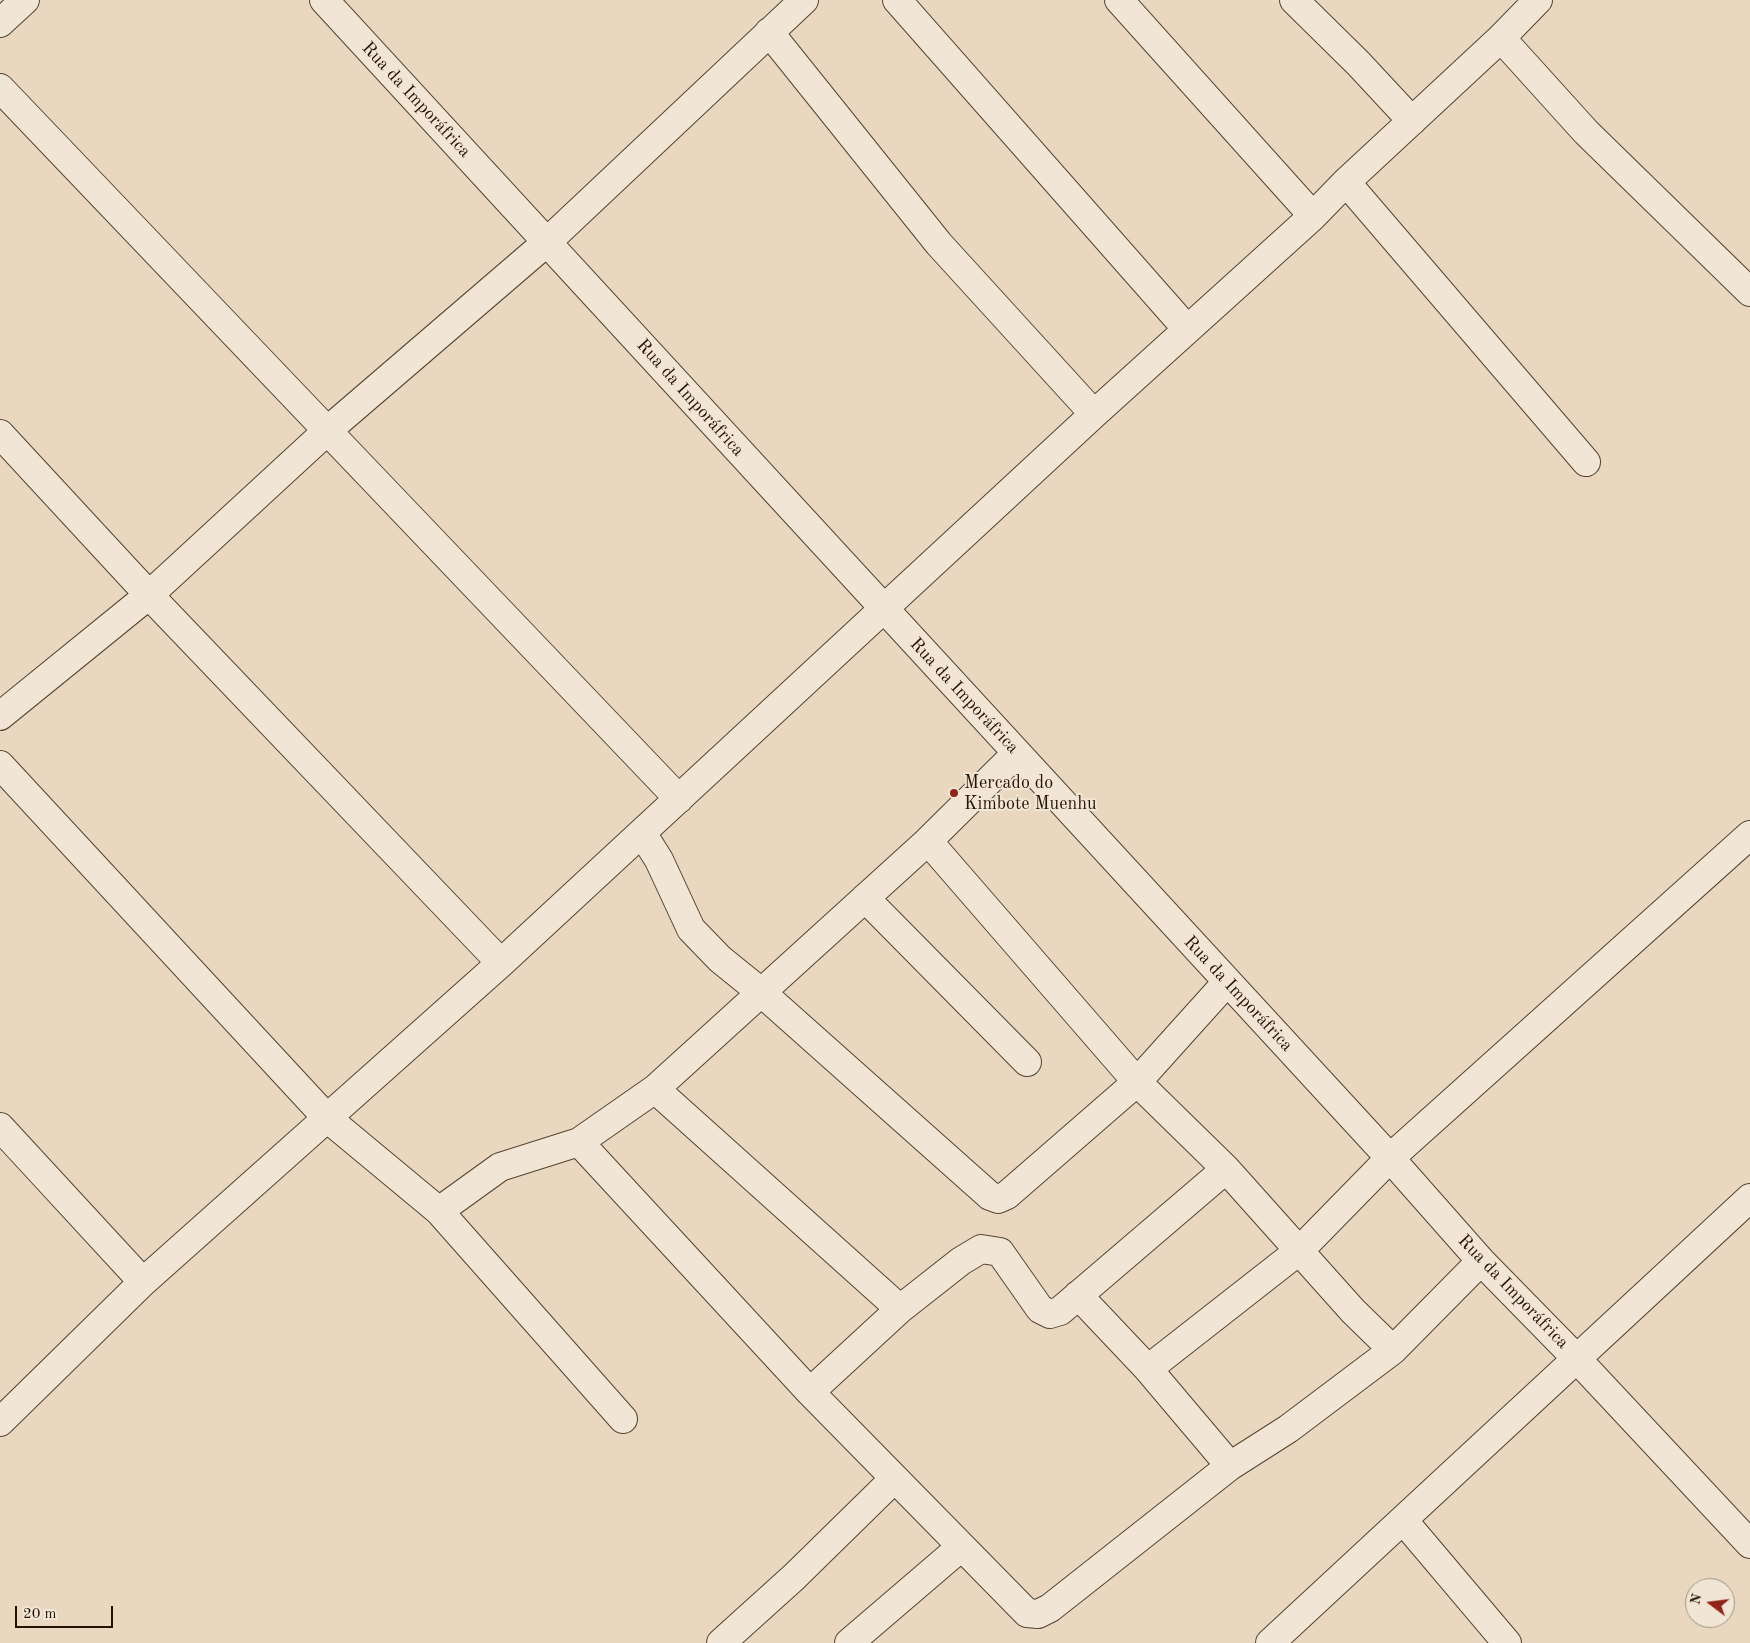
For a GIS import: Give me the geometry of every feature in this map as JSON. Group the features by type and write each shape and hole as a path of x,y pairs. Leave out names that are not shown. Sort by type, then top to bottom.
{"street":[{"path":"0,23 25,0"},
{"name":"Rua da Imporáfrica","path":"324,0 1390,1158 1481,1262 1576,1358 1750,1544"},
{"path":"0,716 149,595 327,431 547,242 804,0"},
{"path":"897,0 1186,328"},
{"path":"1119,0 1313,216"},
{"path":"1294,0 1358,63 1412,121"},
{"path":"0,1422 143,1282 501,963 1186,328 1313,216 1346,182 1501,38 1529,3"},
{"path":"769,32 939,244 1094,414"},
{"path":"1501,38 1586,132 1750,292"},
{"path":"0,88 678,799"},
{"path":"1346,182 1586,462"},
{"path":"0,434 149,595 501,963"},
{"path":"439,1212 500,1167 579,1142 655,1088 928,841 1017,753"},
{"path":"0,765 327,1118 439,1212 624,1419"},
{"path":"642,833 659,860 691,929 720,959 762,993 990,1196 998,1199 1006,1195 1137,1082 1227,982"},
{"path":"1148,1368 1300,1250 1390,1158 1750,835"},
{"path":"928,841 1137,1082 1226,1169 1300,1250 1353,1312 1393,1350"},
{"path":"865,898 1028,1062"},
{"path":"655,1088 900,1309"},
{"path":"0,1127 143,1282"},
{"path":"579,1142 810,1392 1027,1613 1038,1614 1050,1608 1230,1466 1288,1429 1393,1350 1481,1262"},
{"path":"810,1392 900,1309 961,1261 981,1249 1000,1252 1040,1309 1050,1314 1060,1311 1226,1169"},
{"path":"1270,1643 1750,1198"},
{"path":"1078,1295 1148,1368 1230,1466"},
{"path":"720,1643 794,1577 894,1479"},
{"path":"1403,1520 1507,1643"},
{"path":"850,1643 961,1547"}],"place":[{"name":"Mercado do Kimbote Muenhu","path":"954,793"}]}
